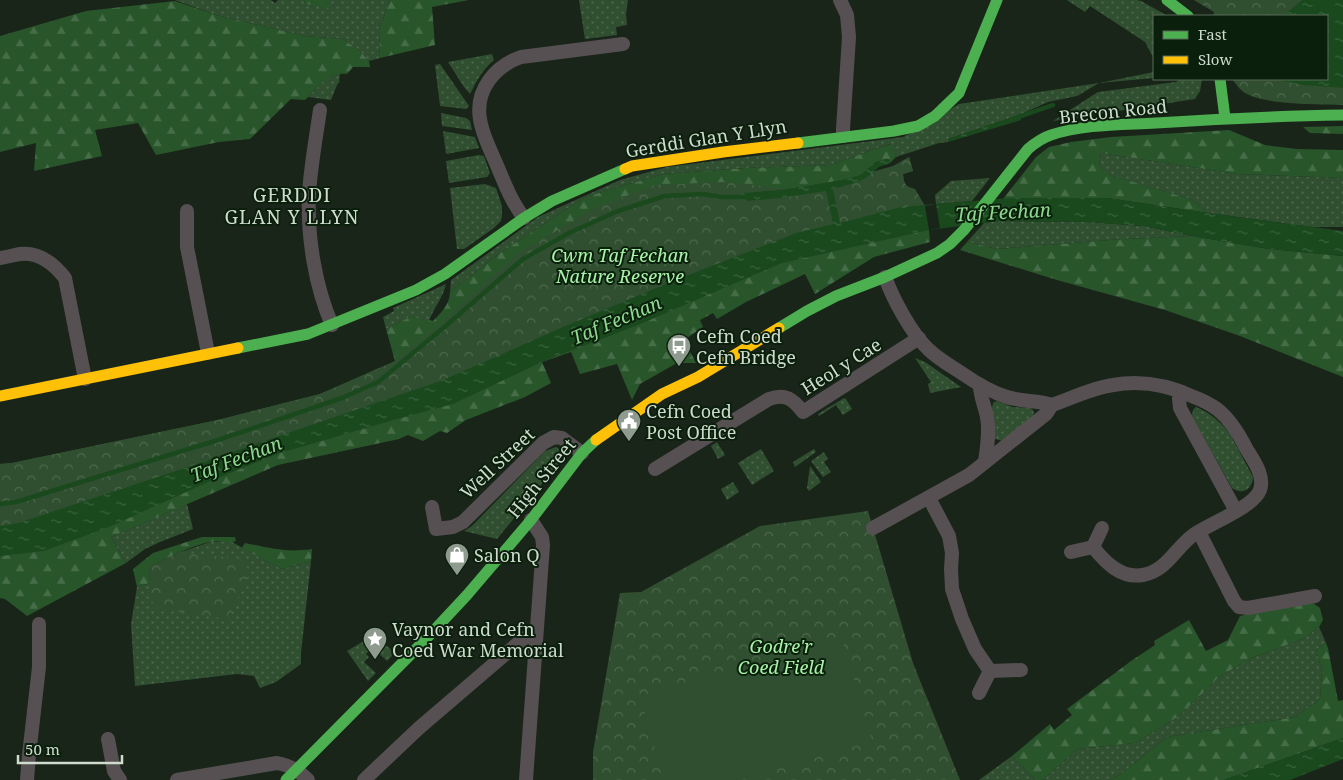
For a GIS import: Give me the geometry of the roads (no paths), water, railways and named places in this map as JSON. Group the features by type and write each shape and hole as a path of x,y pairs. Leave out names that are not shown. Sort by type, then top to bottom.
{"main road":[{"name":"Gerddi Glan Y Llyn","path":"0,396 308,334 416,290 444,274 524,218 552,201 632,166 919,125 936,115 959,93 997,0"},
{"path":"1167,0 1187,15"},
{"path":"1220,80 1225,118"},
{"name":"Brecon Road","path":"885,277 937,253 950,244 964,230 1028,149 1036,142 1050,135 1110,126 1225,118 1343,115"},
{"name":"High Street","path":"286,780 467,595 531,520 582,453 607,431 662,394 698,377 807,311 836,296 885,277"}],"street":[{"path":"840,0 846,15 849,37 843,136"},
{"path":"524,218 513,202 483,130 479,104 488,81 509,61 522,57 624,44"},
{"path":"320,110 309,194 310,234 318,281 332,325"},
{"path":"187,211 187,247 208,353"},
{"path":"0,258 22,254 35,255 57,268 65,278 85,379"},
{"path":"885,277 899,308 919,338 937,357 980,385 1006,397 1022,401 1040,401 1052,405"},
{"name":"Heol y Cae","path":"655,469 769,399 778,396 792,400 803,412 919,338"},
{"path":"873,528 969,475 1046,414 1052,405 1097,388 1113,384 1145,383 1159,385 1182,392 1217,409 1228,420 1241,439 1259,472 1262,481 1260,492 1251,501 1187,541 1164,566 1155,572 1141,576 1127,574 1105,562 1093,547"},
{"path":"980,385 980,393 989,430 985,462"},
{"path":"1182,392 1179,399 1180,408 1236,511"},
{"name":"Well Street","path":"432,507 436,529 453,527 463,522 543,443 554,437 562,438 582,453"},
{"path":"930,498 950,536 952,589 962,619 975,649 990,670"},
{"path":"526,780 544,545 542,537 531,520"},
{"path":"1093,547 1102,528"},
{"path":"1199,532 1239,607 1248,608 1315,596"},
{"path":"1071,552 1093,547"},
{"path":"27,780 40,667 39,624"},
{"path":"364,780 419,728 523,639 536,633"},
{"path":"990,670 1021,670"},
{"path":"979,693 990,670"},
{"path":"108,739 114,771 120,780"},
{"path":"177,780 277,763 296,769 308,780"}],"water":[{"path":"1302,0 1343,0 1343,88 1304,85 1276,80 1328,80 1328,15 1284,15"},
{"path":"1019,115 1021,120 948,142 948,139"},
{"name":"Taf Fechan","path":"888,159 890,163 879,167 866,178 833,189 840,223 901,207 1011,198 1107,198 1343,231 1343,256 1269,249 1144,226 1087,222 998,221 929,230 782,263 638,325 542,362 453,404 277,454 206,483 109,527 44,551 0,556 0,526 18,523 443,380 668,283 796,233 833,224 826,191 747,201 744,193 788,189 843,180 861,175 876,162"},
{"path":"1343,738 1343,759 1290,780 1224,780"}],"waterway":[{"path":"1016,118 1053,105"},
{"path":"0,504 16,502 218,440 342,398 378,382 523,259 569,233 618,211 665,196 702,194 722,197 752,197"}],"place":[{"name":"Cefn Coed Cefn Bridge","path":"679,367"},
{"name":"Cefn Coed Post Office","path":"629,442"},
{"name":"Salon Q","path":"457,576"},
{"name":"Vaynor and Cefn Coed War Memorial","path":"375,660"}],"district":[{"name":"GERDDI GLAN Y LLYN","path":"292,206"}],"park label":[{"name":"Cwm Taf Fechan Nature Reserve","path":"620,265"},
{"name":"Godre'r Coed Field","path":"781,656"}]}
